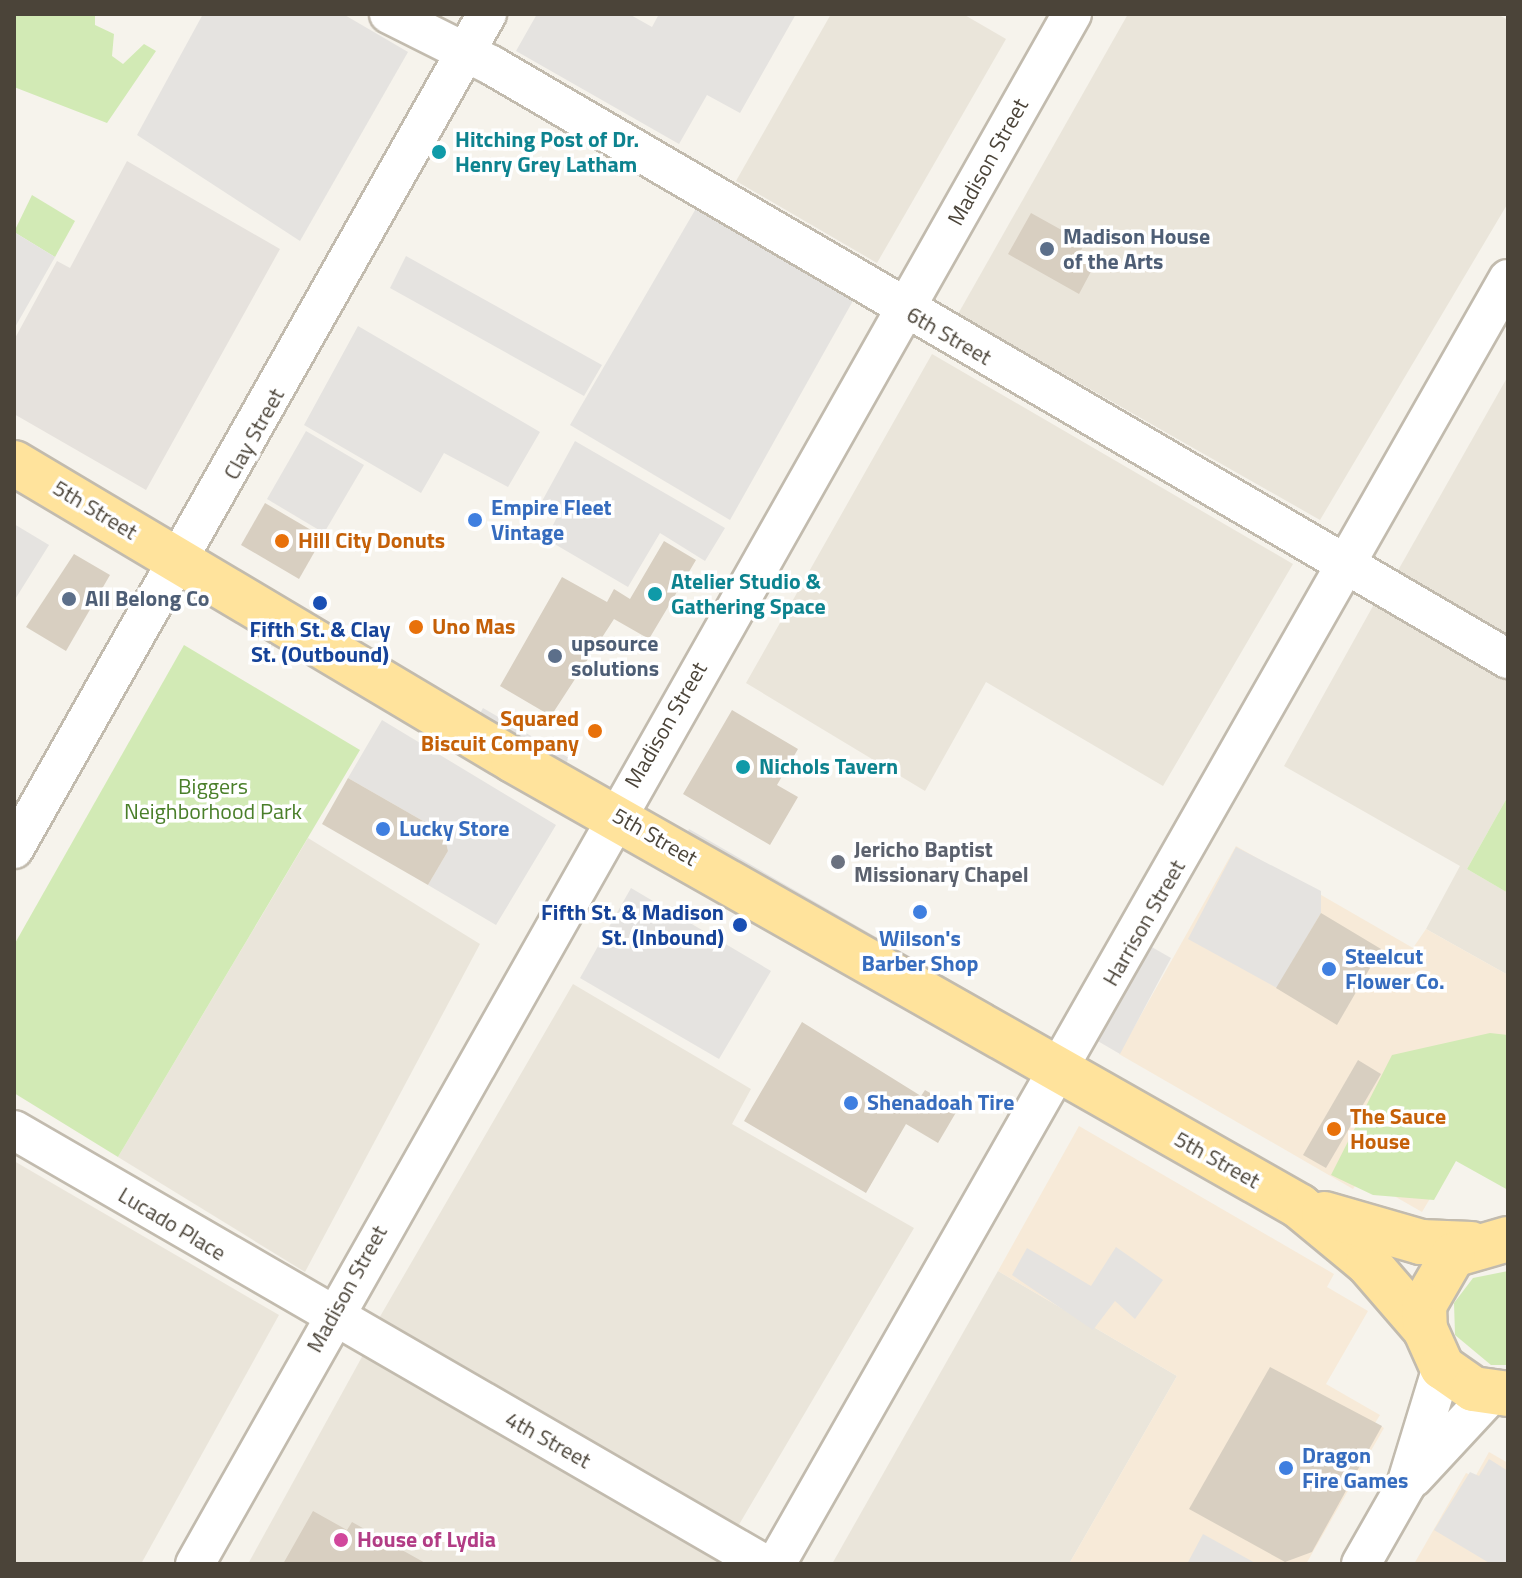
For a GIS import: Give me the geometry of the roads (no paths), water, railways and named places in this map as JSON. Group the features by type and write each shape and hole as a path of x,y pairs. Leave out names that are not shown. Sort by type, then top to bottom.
{"main road":[{"name":"5th Street","path":"14,463 615,814 1299,1206 1368,1263 1434,1348"},
{"name":"5th Street","path":"1299,1206 1397,1237 1490,1242"},
{"path":"1490,1242 1453,1255 1429,1288 1434,1348 1500,1394"}],"street":[{"name":"6th Street","path":"389,14 464,53 1508,659"},
{"name":"Clay Street","path":"14,849 182,562 487,14"},
{"name":"Madison Street","path":"195,1564 615,814 1072,14"},
{"name":"Harrison Street","path":"776,1564 1508,279"},
{"name":"Lucado Place","path":"14,1130 331,1318"},
{"name":"4th Street","path":"331,1318 764,1564"},
{"path":"1406,1485 1434,1348"},
{"path":"1361,1564 1406,1485 1500,1394"}],"place":[{"name":"Hitching Post of Dr. Henry Grey Latham","path":"439,152"},
{"name":"Madison House of the Arts","path":"1047,249"},
{"name":"Empire Fleet Vintage","path":"475,520"},
{"name":"Hill City Donuts","path":"282,541"},
{"name":"Atelier Studio & Gathering Space","path":"655,594"},
{"name":"All Belong Co","path":"69,599"},
{"name":"Fifth St. & Clay St. (Outbound)","path":"320,603"},
{"name":"Uno Mas","path":"416,627"},
{"name":"upsource solutions","path":"555,656"},
{"name":"Squared Biscuit Company","path":"595,731"},
{"name":"Nichols Tavern","path":"743,767"},
{"name":"Lucky Store","path":"383,829"},
{"name":"Jericho Baptist Missionary Chapel","path":"838,862"},
{"name":"Wilson's Barber Shop","path":"920,912"},
{"name":"Fifth St. & Madison St. (Inbound)","path":"740,925"},
{"name":"Steelcut Flower Co.","path":"1329,969"},
{"name":"Shenadoah Tire","path":"851,1103"},
{"name":"The Sauce House","path":"1334,1129"},
{"name":"Dragon Fire Games","path":"1286,1468"},
{"name":"House of Lydia","path":"341,1540"}],"park label":[{"name":"Biggers Neighborhood Park","path":"213,798"}]}
